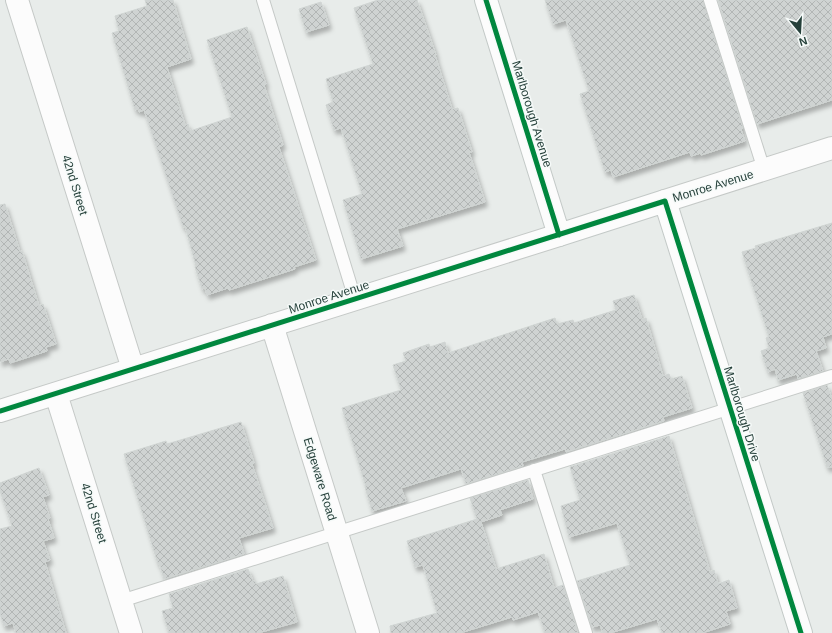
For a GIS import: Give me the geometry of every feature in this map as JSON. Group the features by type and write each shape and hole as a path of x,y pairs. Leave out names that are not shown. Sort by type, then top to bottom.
{"street":[{"name":"42nd Street","path":"17,0 133,369"},
{"name":"Marlborough Avenue","path":"486,0 559,235"},
{"name":"Monroe Avenue","path":"0,411 832,148"},
{"name":"Marlborough Drive","path":"665,201 801,633"},
{"name":"Edgeware Road","path":"272,326 368,633"},
{"name":"42nd Street","path":"56,394 131,633"}],"lane":[{"path":"263,0 355,299"},
{"path":"710,0 764,170"},
{"path":"121,602 337,532 832,376"},
{"path":"534,470 586,633"}],"building":[{"path":"145,0 173,0 191,59 167,67 185,125 188,124 190,131 232,117 207,40 247,27 266,84 264,85 283,145 279,147 316,260 294,267 295,269 229,290 228,288 207,295 205,288 202,289 185,226 183,227 144,110 139,112 138,109 135,110 112,33 119,31 115,16 147,6"},
{"path":"378,0 417,0 436,55 452,109 458,108 472,152 469,152 485,202 397,229 403,246 361,259 343,200 362,194 341,128 334,130 326,105 333,102 326,79 373,64 354,8"},
{"path":"545,0 703,0 743,128 741,129 745,141 701,155 701,153 691,156 690,152 613,177 611,170 605,172 580,94 589,91 566,20 553,24"},
{"path":"718,0 832,0 832,100 757,124"},
{"path":"321,2 329,25 306,32 299,9"},
{"path":"5,204 20,252 22,251 39,306 43,304 56,344 46,347 47,351 10,363 9,359 0,362 0,205"},
{"path":"832,223 832,334 823,337 826,348 816,351 823,371 798,379 797,374 778,380 775,369 768,372 761,351 769,348 766,338 769,337 742,252 756,248 755,246"},
{"path":"634,295 642,319 646,318 663,376 669,374 671,379 682,376 692,408 663,417 664,421 566,452 565,449 522,462 523,466 466,484 461,469 401,488 406,501 372,511 342,408 401,390 393,365 406,361 403,353 429,344 430,347 445,342 448,353 555,318 557,324 573,320 574,323 616,310 613,301"},
{"path":"827,385 832,399 832,467 827,467 803,393"},
{"path":"241,422 254,463 252,464 273,528 239,538 244,554 164,579 124,454 166,441 167,444"},
{"path":"669,436 710,572 714,570 718,584 729,580 737,608 726,611 730,624 702,633 662,633 657,619 610,633 603,633 600,625 592,627 577,581 630,565 617,523 569,537 561,506 580,500 570,467"},
{"path":"39,468 49,495 43,497 50,518 48,519 54,538 43,541 50,560 45,562 66,633 16,633 13,623 4,626 0,614 0,529 12,526 0,491 0,483"},
{"path":"528,480 533,499 500,510 502,515 481,522 496,569 544,554 554,588 563,585 578,632 545,633 538,612 513,620 512,617 460,633 391,633 390,626 437,613 423,565 415,567 407,541 477,519 470,498"},
{"path":"248,569 253,581 255,581 256,584 283,576 297,622 258,633 169,633 162,611 173,608 169,594"}],"cycle path":[{"path":"486,0 559,235"},
{"path":"0,411 665,201 801,633"}]}
